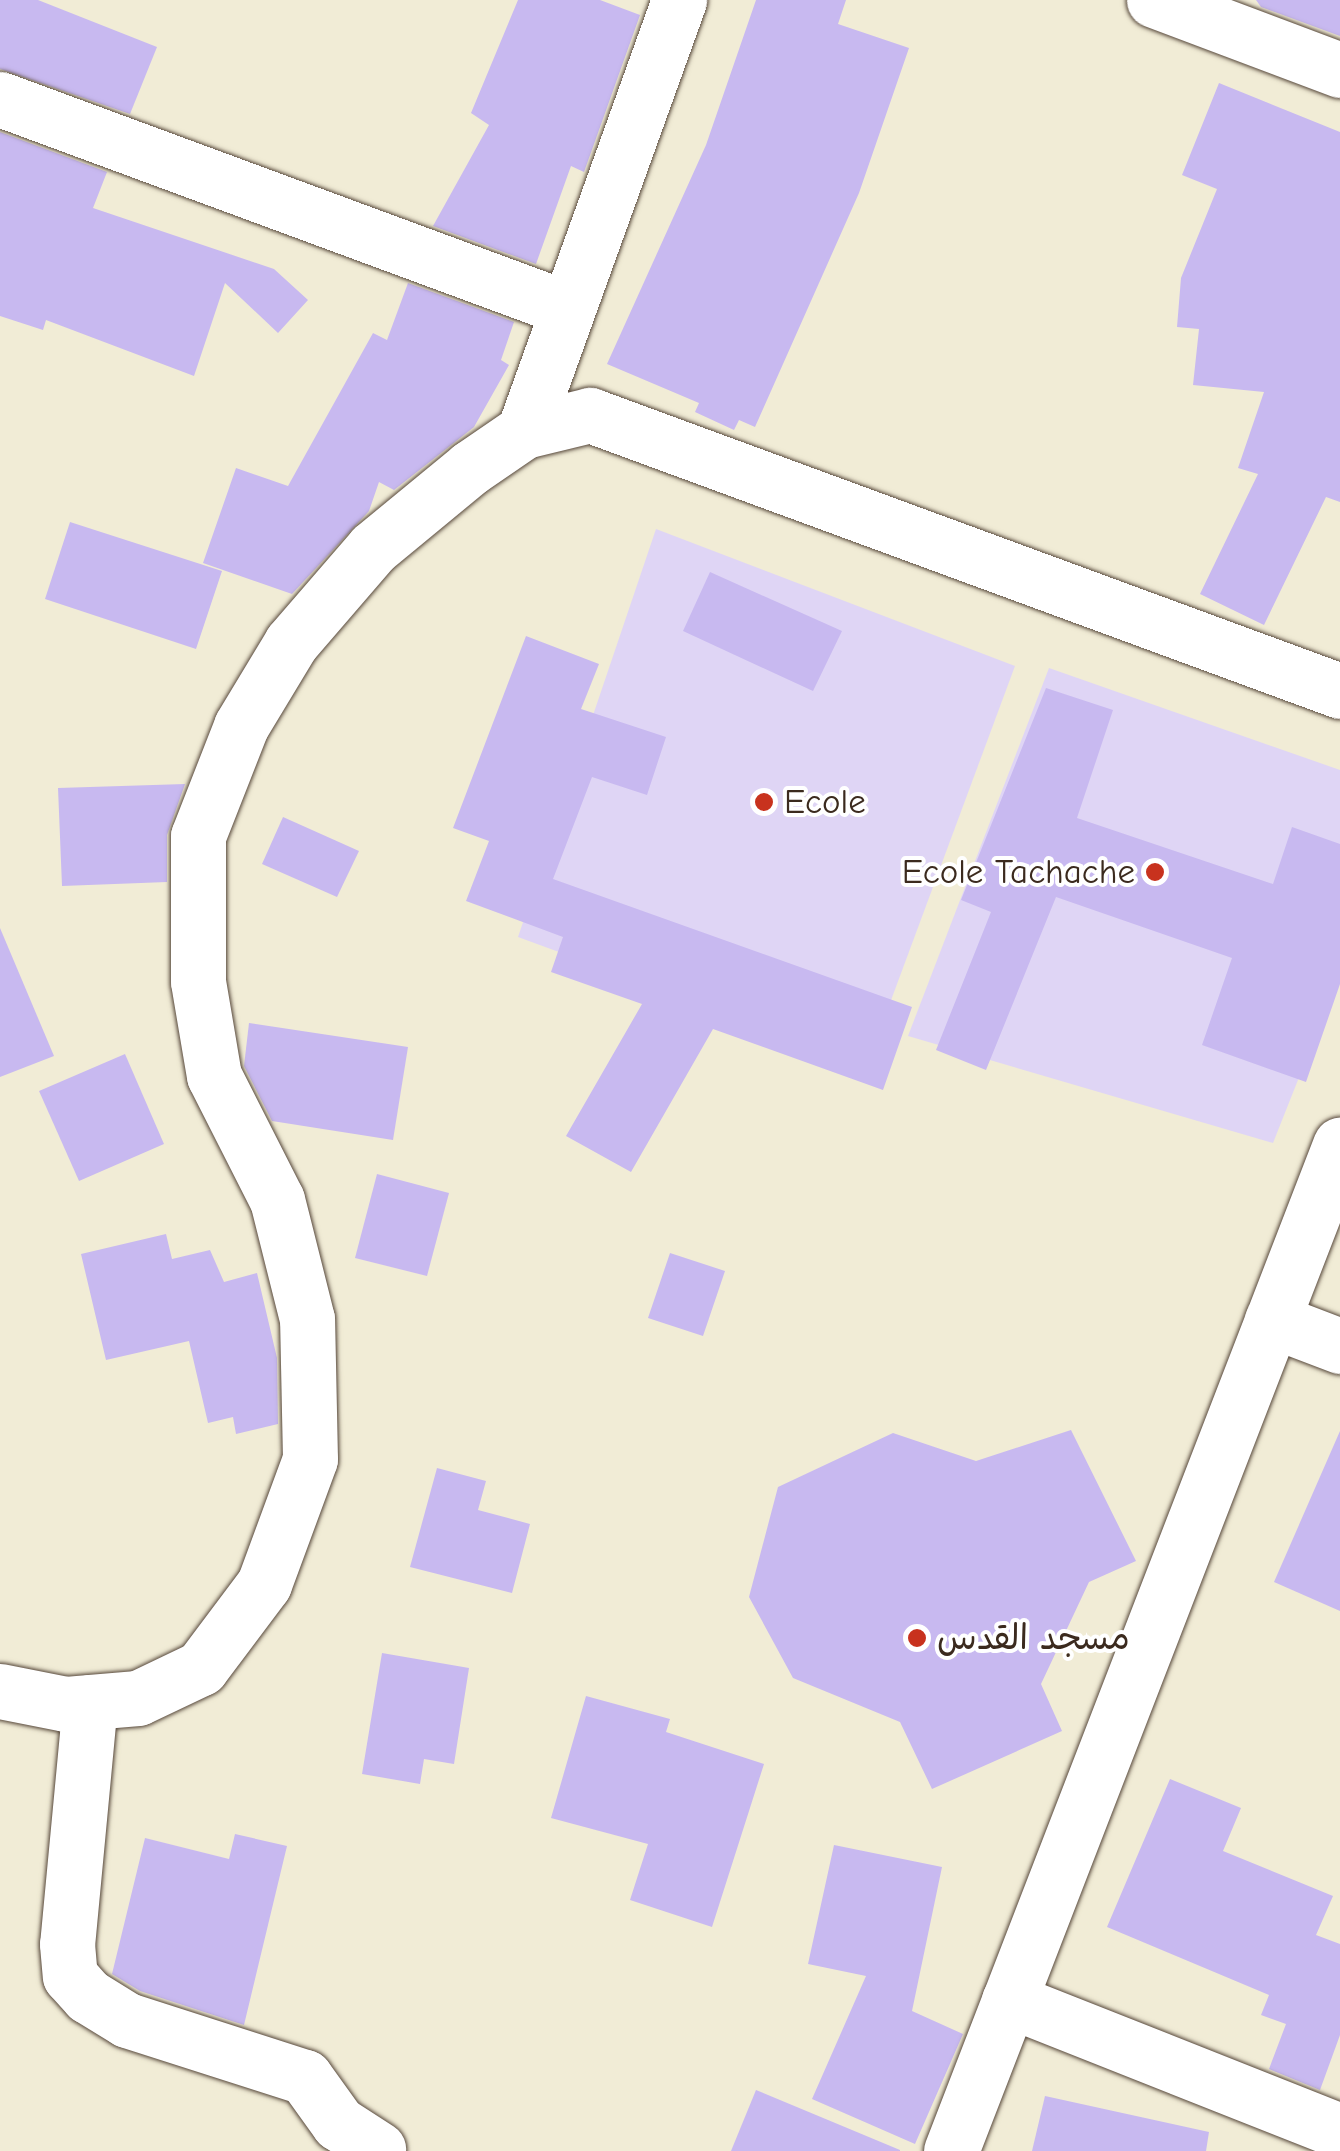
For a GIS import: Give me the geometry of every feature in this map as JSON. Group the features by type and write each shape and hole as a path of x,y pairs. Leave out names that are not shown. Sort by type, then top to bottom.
{"street":[{"path":"524,431 679,0"},
{"path":"1154,0 1340,70"},
{"path":"0,100 566,308"},
{"path":"0,1691 90,1702 138,1698 200,1668 264,1584 310,1459 307,1319 277,1200 214,1076 198,982 198,836 241,726 291,643 372,548 524,431 590,414 1340,691"},
{"path":"951,2151 1340,1145"},
{"path":"1272,1320 1340,1346"},
{"path":"90,1702 67,1944 70,1976 88,1996 126,2020 305,2077 338,2123 378,2148"},
{"path":"1009,2000 1340,2131"}],"shaded area":[{"name":"Ecole","path":"656,529 1015,666 867,1065 518,937"},
{"name":"Ecole Tachache","path":"1049,668 1340,770 1340,974 1273,1143 908,1036"}],"building":[{"path":"0,0 38,0 157,47 130,114 0,69"},
{"path":"518,0 600,0 640,15 584,172 571,166 536,264 433,226 489,125 471,113"},
{"path":"756,0 846,0 838,24 909,48 859,193 755,427 739,420 734,430 695,412 699,403 607,364 706,145"},
{"path":"1256,0 1340,0 1340,36 1261,7"},
{"path":"1219,83 1340,132 1340,502 1326,497 1264,625 1200,594 1258,474 1238,468 1264,392 1193,385 1199,329 1177,327 1181,278 1217,189 1182,175"},
{"path":"0,132 107,172 93,208 274,269 308,300 278,333 225,283 194,376 46,320 43,330 0,316"},
{"path":"408,283 514,322 501,360 509,365 474,427 394,490 379,482 369,511 292,594 203,563 236,468 288,486 373,333 387,340"},
{"path":"70,522 222,571 196,649 45,599"},
{"path":"710,572 842,631 813,691 683,631"},
{"path":"526,636 599,664 581,709 666,737 647,795 592,777 553,879 912,1007 883,1090 713,1029 631,1172 566,1136 642,1004 551,972 563,937 466,901 489,841 453,828"},
{"path":"1046,688 1113,710 1077,818 1273,884 1292,827 1340,844 1340,984 1306,1082 1202,1045 1232,958 1056,897 986,1070 936,1050 991,912 961,900"},
{"path":"185,784 167,835 167,882 62,886 58,788"},
{"path":"283,817 359,851 337,897 262,864"},
{"path":"0,928 54,1056 0,1077"},
{"path":"249,1023 408,1047 393,1140 272,1121 244,1066"},
{"path":"125,1054 164,1144 79,1181 39,1091"},
{"path":"377,1174 449,1193 427,1276 355,1258"},
{"path":"166,1234 172,1259 210,1250 224,1282 257,1273 277,1358 278,1424 236,1434 233,1417 208,1423 189,1341 106,1360 81,1254"},
{"path":"670,1253 725,1271 703,1336 648,1318"},
{"name":"مسجد القدس","path":"1071,1430 1136,1561 1089,1582 1041,1684 1062,1731 932,1789 900,1722 793,1678 749,1597 778,1487 893,1433 976,1461"},
{"path":"1340,1431 1340,1611 1274,1582"},
{"path":"437,1468 486,1481 478,1510 530,1524 512,1593 410,1567"},
{"path":"382,1653 469,1668 454,1764 424,1759 420,1784 362,1774"},
{"path":"586,1696 670,1719 666,1732 764,1764 712,1927 630,1900 648,1844 551,1818"},
{"path":"1170,1779 1241,1808 1223,1851 1333,1896 1316,1935 1340,1944 1340,2035 1320,2090 1269,2069 1286,2024 1261,2015 1269,1995 1107,1927"},
{"path":"235,1834 287,1846 244,2025 140,1991 112,1974 145,1838 229,1859"},
{"path":"834,1845 942,1867 912,2011 963,2034 915,2144 812,2099 866,1976 808,1964"},
{"path":"756,2090 900,2150 900,2151 731,2151"},
{"path":"1045,2096 1209,2132 1206,2151 1032,2151"}],"place":[{"name":"Ecole","path":"764,802"},
{"name":"Ecole Tachache","path":"1155,872"},
{"name":"مسجد القدس","path":"917,1638"}]}
